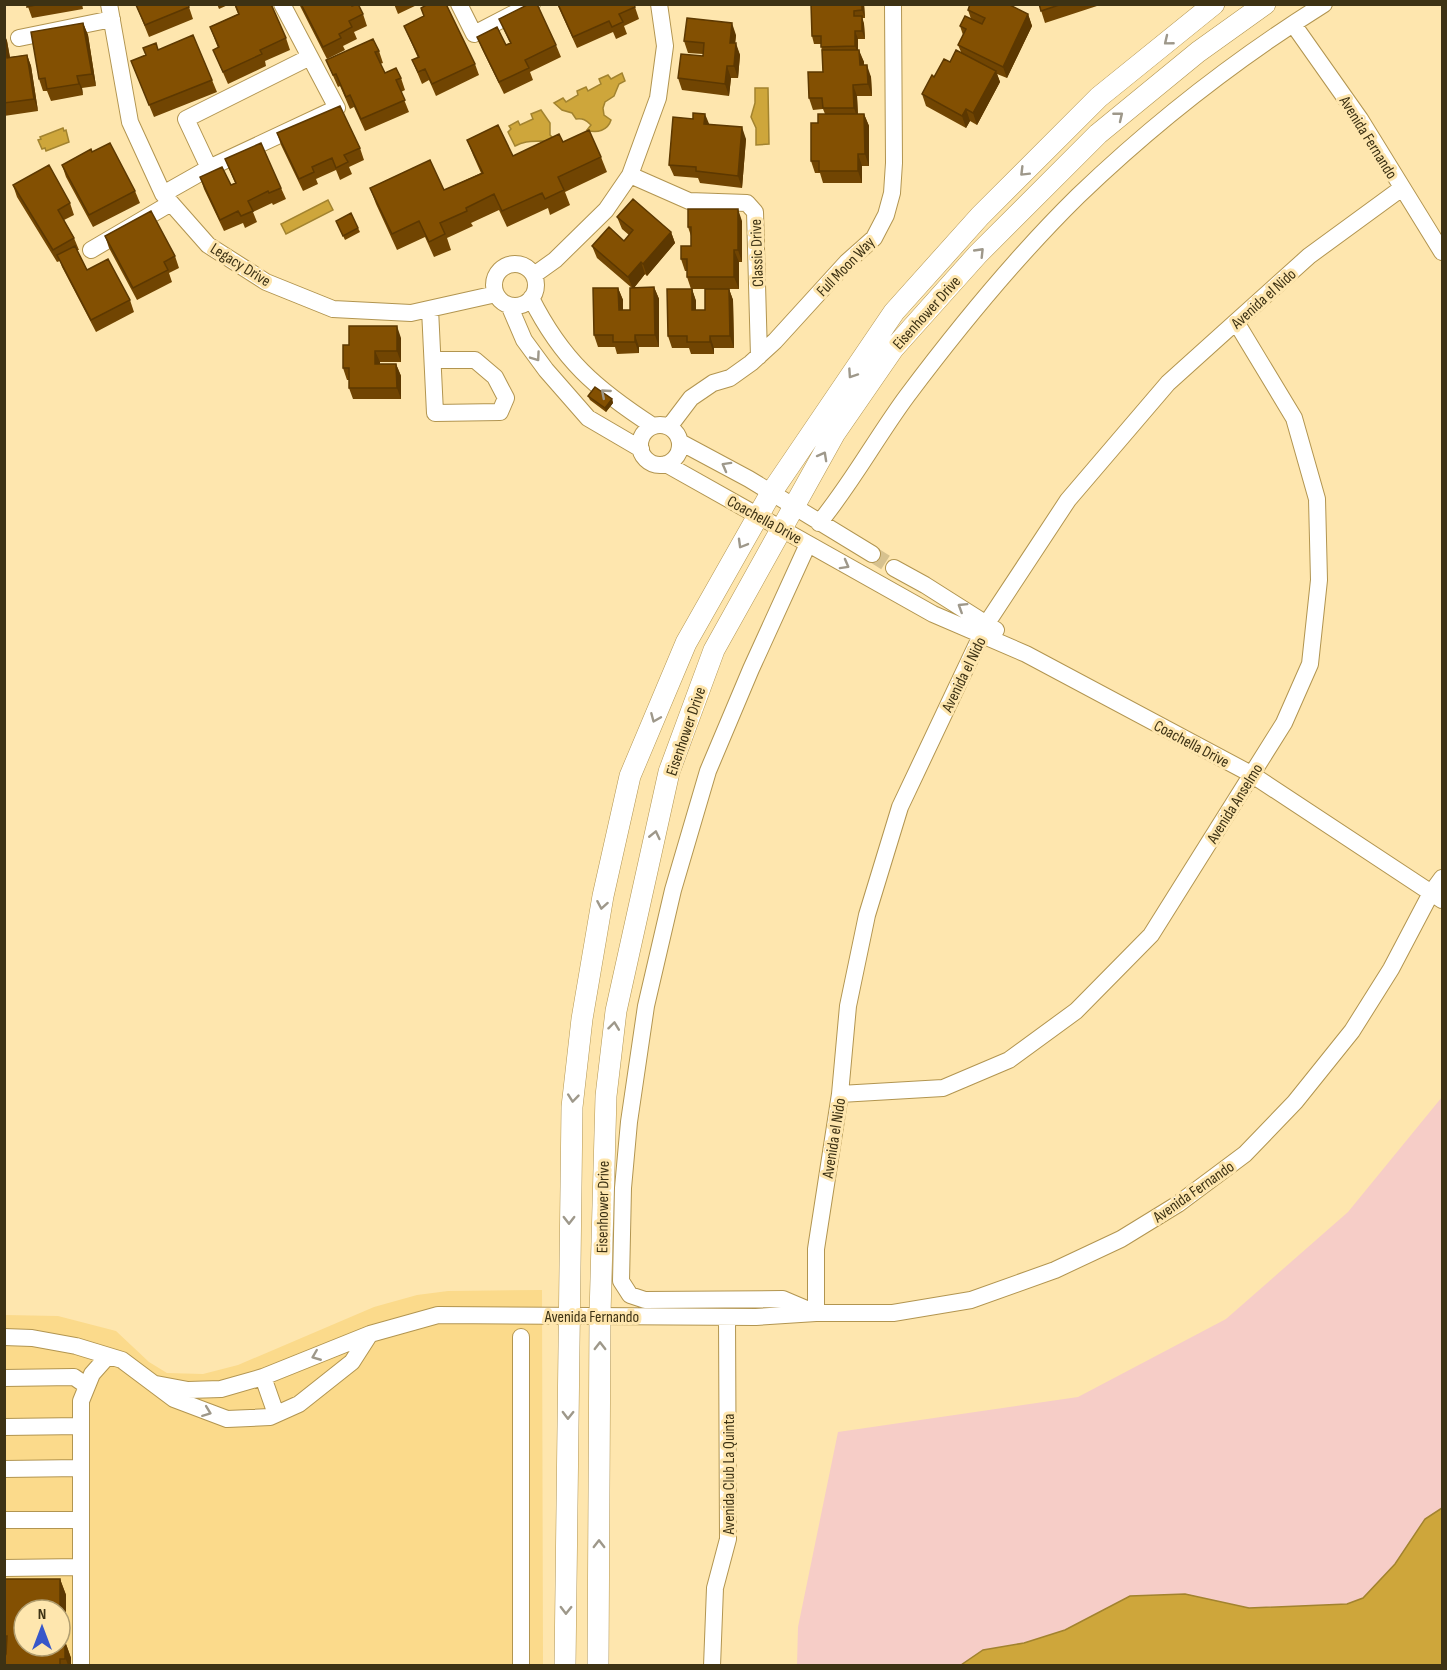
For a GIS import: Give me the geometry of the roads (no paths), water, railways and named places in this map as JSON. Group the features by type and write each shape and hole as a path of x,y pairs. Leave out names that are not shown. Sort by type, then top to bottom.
{"main road":[{"name":"Eisenhower Drive","path":"566,1665 572,1107 582,1019 603,896 630,776 686,644 771,493 894,312 972,225 1100,97 1214,4"},
{"name":"Eisenhower Drive","path":"598,1665 600,1315 606,1096 616,1011 669,772 714,651 835,433 893,349 978,254 1098,134 1198,52 1265,4"}],"street":[{"path":"91,250 209,168 337,108 282,4"},
{"path":"459,4 474,34 532,4"},
{"path":"534,275 555,260 606,210 630,175 658,98 665,46 659,4"},
{"name":"Full Moon Way","path":"661,427 691,398 713,383 730,378 759,356 847,262 874,238 886,214 892,193 894,163 893,4"},
{"path":"819,523 841,495 906,398 992,289 1077,197 1162,121 1234,64 1324,4"},
{"path":"19,38 111,12"},
{"name":"Legacy Drive","path":"111,12 130,122 167,198 208,245 266,282 333,309 411,313 502,300"},
{"name":"Avenida Fernando","path":"1293,24 1360,119 1443,252"},
{"path":"209,168 186,119 310,57"},
{"name":"Classic Drive","path":"630,175 689,201 747,203 755,212 759,356"},
{"name":"Avenida el Nido","path":"816,1313 816,1249 840,1094 848,1006 867,915 900,807 984,629 1068,500 1168,383 1309,256 1402,188"},
{"path":"516,264 523,265 534,275 536,287 531,298 521,305 502,300 494,280 502,268 516,264"},
{"name":"Coachella Drive","path":"531,298 543,322 576,367 615,401 678,436 680,442 749,478 872,554"},
{"name":"Coachella Drive","path":"502,300 524,340 546,370 588,418 640,448 650,462 666,464 933,614 984,629"},
{"path":"430,309 432,360 435,413 500,412 506,398 495,377 475,360 432,360"},
{"name":"Avenida Anselmo","path":"840,1094 943,1088 1009,1060 1076,1011 1151,935 1284,723 1311,664 1319,580 1317,499 1294,418 1236,322"},
{"path":"565,392 583,373"},
{"path":"640,448 644,433 661,427"},
{"path":"666,464 678,453 680,442"},
{"name":"Eisenhower Drive","path":"621,1281 623,1188 629,1122 646,1006 673,890 708,771 808,544"},
{"name":"Coachella Drive","path":"894,568 917,580 984,629 1026,654 1251,774 1437,897"},
{"path":"906,599 917,580"},
{"name":"Avenida Fernando","path":"156,1384 188,1390 221,1389 263,1377 370,1334 438,1314 727,1317 816,1313 893,1313 971,1300 1055,1270 1120,1239 1178,1204 1245,1154 1295,1102 1352,1031 1437,897 1443,878"},
{"name":"Avenida Fernando","path":"621,1281 630,1295 645,1300 783,1299 816,1313"},
{"name":"Avenida Club La Quinta","path":"712,1665 715,1588 728,1539 727,1317"},
{"name":"Avenida Fernando","path":"4,1338 32,1338 123,1360 174,1399 227,1419 270,1417 299,1404 352,1362 370,1334"},
{"path":"521,1337 521,1665"},
{"path":"81,1665 81,1401 92,1374 108,1356"},
{"path":"4,1378 74,1377 87,1386"},
{"path":"263,1377 276,1414"},
{"path":"4,1427 81,1426"},
{"path":"4,1469 81,1468"},
{"path":"4,1520 81,1520"},
{"path":"4,1568 81,1567"}],"tunnel":[{"path":"872,554 894,568"}]}
